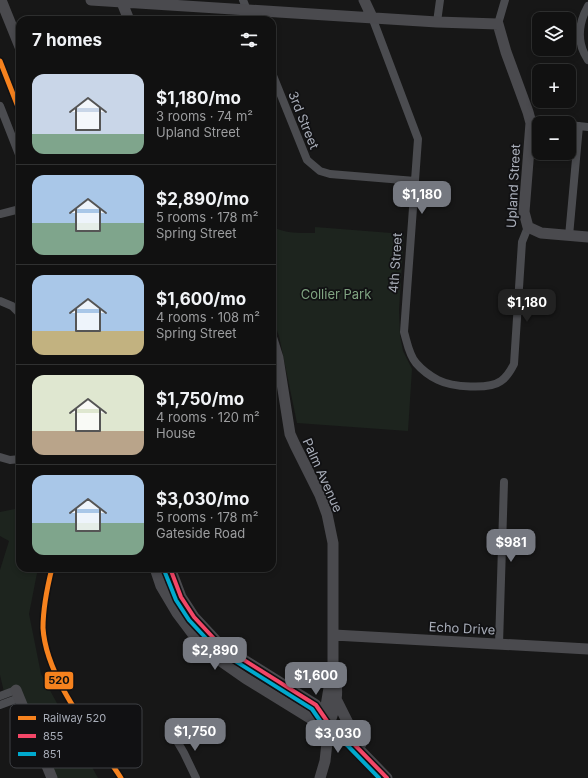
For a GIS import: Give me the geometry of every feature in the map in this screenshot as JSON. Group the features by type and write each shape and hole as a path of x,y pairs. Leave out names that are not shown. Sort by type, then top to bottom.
{"street":[{"path":"1,0 16,37"},
{"path":"91,0 437,22 498,24 505,0"},
{"name":"4th Street","path":"364,0 372,17 418,138 404,332 408,348 415,362 430,376 449,384 485,387"},
{"path":"437,22 440,0"},
{"path":"121,1 127,16"},
{"path":"588,6 580,23 579,36 581,47 588,60"},
{"name":"Upland Street","path":"498,24 506,52 528,112 532,118"},
{"name":"3rd Street","path":"276,83 307,160 320,171 330,174 415,181"},
{"path":"0,106 16,146"},
{"path":"569,236 579,126 588,127"},
{"name":"Upland Street","path":"485,387 501,381 510,372 514,364 522,242 528,227 524,212 532,147"},
{"path":"0,214 16,210"},
{"path":"528,227 541,233 588,237"},
{"path":"0,301 12,306 16,310"},
{"name":"Palm Avenue","path":"276,351 290,434 320,495 327,514 333,543 333,672 330,679 326,706 329,724"},
{"path":"0,458 16,459"},
{"path":"499,644 504,482"},
{"path":"156,572 161,586 177,613 192,633 215,657 245,678 310,718 329,724"},
{"path":"172,572 181,597 194,617 220,646 316,705 329,724 352,742 387,778"},
{"name":"Echo Drive","path":"334,635 588,649"},
{"path":"234,670 242,660"},
{"name":"Palm Avenue","path":"329,724 334,712 336,701 337,682 333,672"},
{"path":"0,696 18,694"},
{"path":"0,704 18,694"},
{"path":"18,694 22,704"},
{"path":"336,701 352,733 362,746 364,754"},
{"path":"320,778 325,761 329,724"},
{"path":"174,736 184,752 196,778"},
{"path":"48,768 52,778"}],"green space":[{"name":"Collier Park","path":"315,227 404,234 399,310 400,336 403,351 412,369 408,431 297,423 276,328 276,228 287,232 298,233 315,233"},
{"path":"16,509 16,572 37,572 29,614 41,674 57,704 21,704 16,690 4,692 0,675 0,570 9,541 0,536 0,512"},
{"path":"45,768 93,768 98,778 49,778"}],"rail line":[{"name":"520","path":"0,61 16,102"},
{"name":"520","path":"51,572 47,590 43,628 46,647 53,667 72,704"},
{"name":"520","path":"114,768 121,778"}],"transit line":[{"name":"851","path":"165,572 176,600 189,620 216,649 312,709 325,728 348,746 379,778"},
{"name":"855","path":"172,572 181,597 194,617 220,645 316,705 329,724 352,742 387,778"}]}
